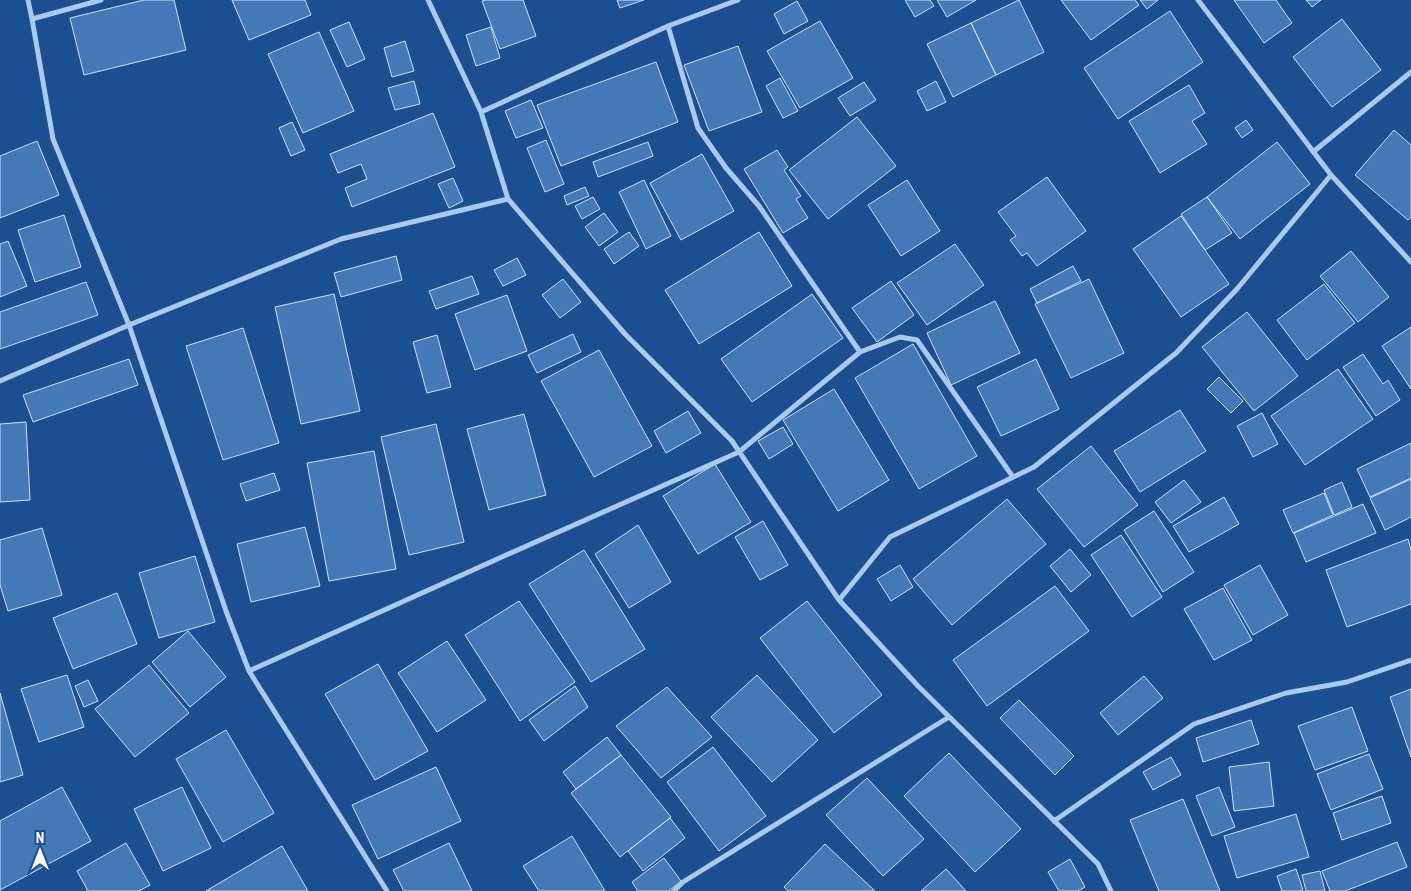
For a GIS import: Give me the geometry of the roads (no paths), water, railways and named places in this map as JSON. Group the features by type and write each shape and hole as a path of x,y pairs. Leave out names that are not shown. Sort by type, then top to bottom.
{"street":[{"path":"28,0 53,139 129,325 226,611 250,671 387,891"},
{"path":"32,19 101,0"},
{"path":"428,0 481,112 508,198 625,334 732,441 839,600 918,686 1098,864 1111,891"},
{"path":"481,112 668,26 738,0"},
{"path":"1198,0 1330,175 1411,262"},
{"path":"668,26 698,128 726,168 759,206 860,352"},
{"path":"1313,152 1411,72"},
{"path":"839,600 890,536 1034,467 1176,353 1237,289 1330,175"},
{"path":"0,381 129,325 341,239 508,198"},
{"path":"250,671 739,452 860,352 900,336 917,340 1013,477"},
{"path":"1054,821 1194,724 1286,693 1347,682 1411,660"},
{"path":"674,891 683,882 949,717"}]}
